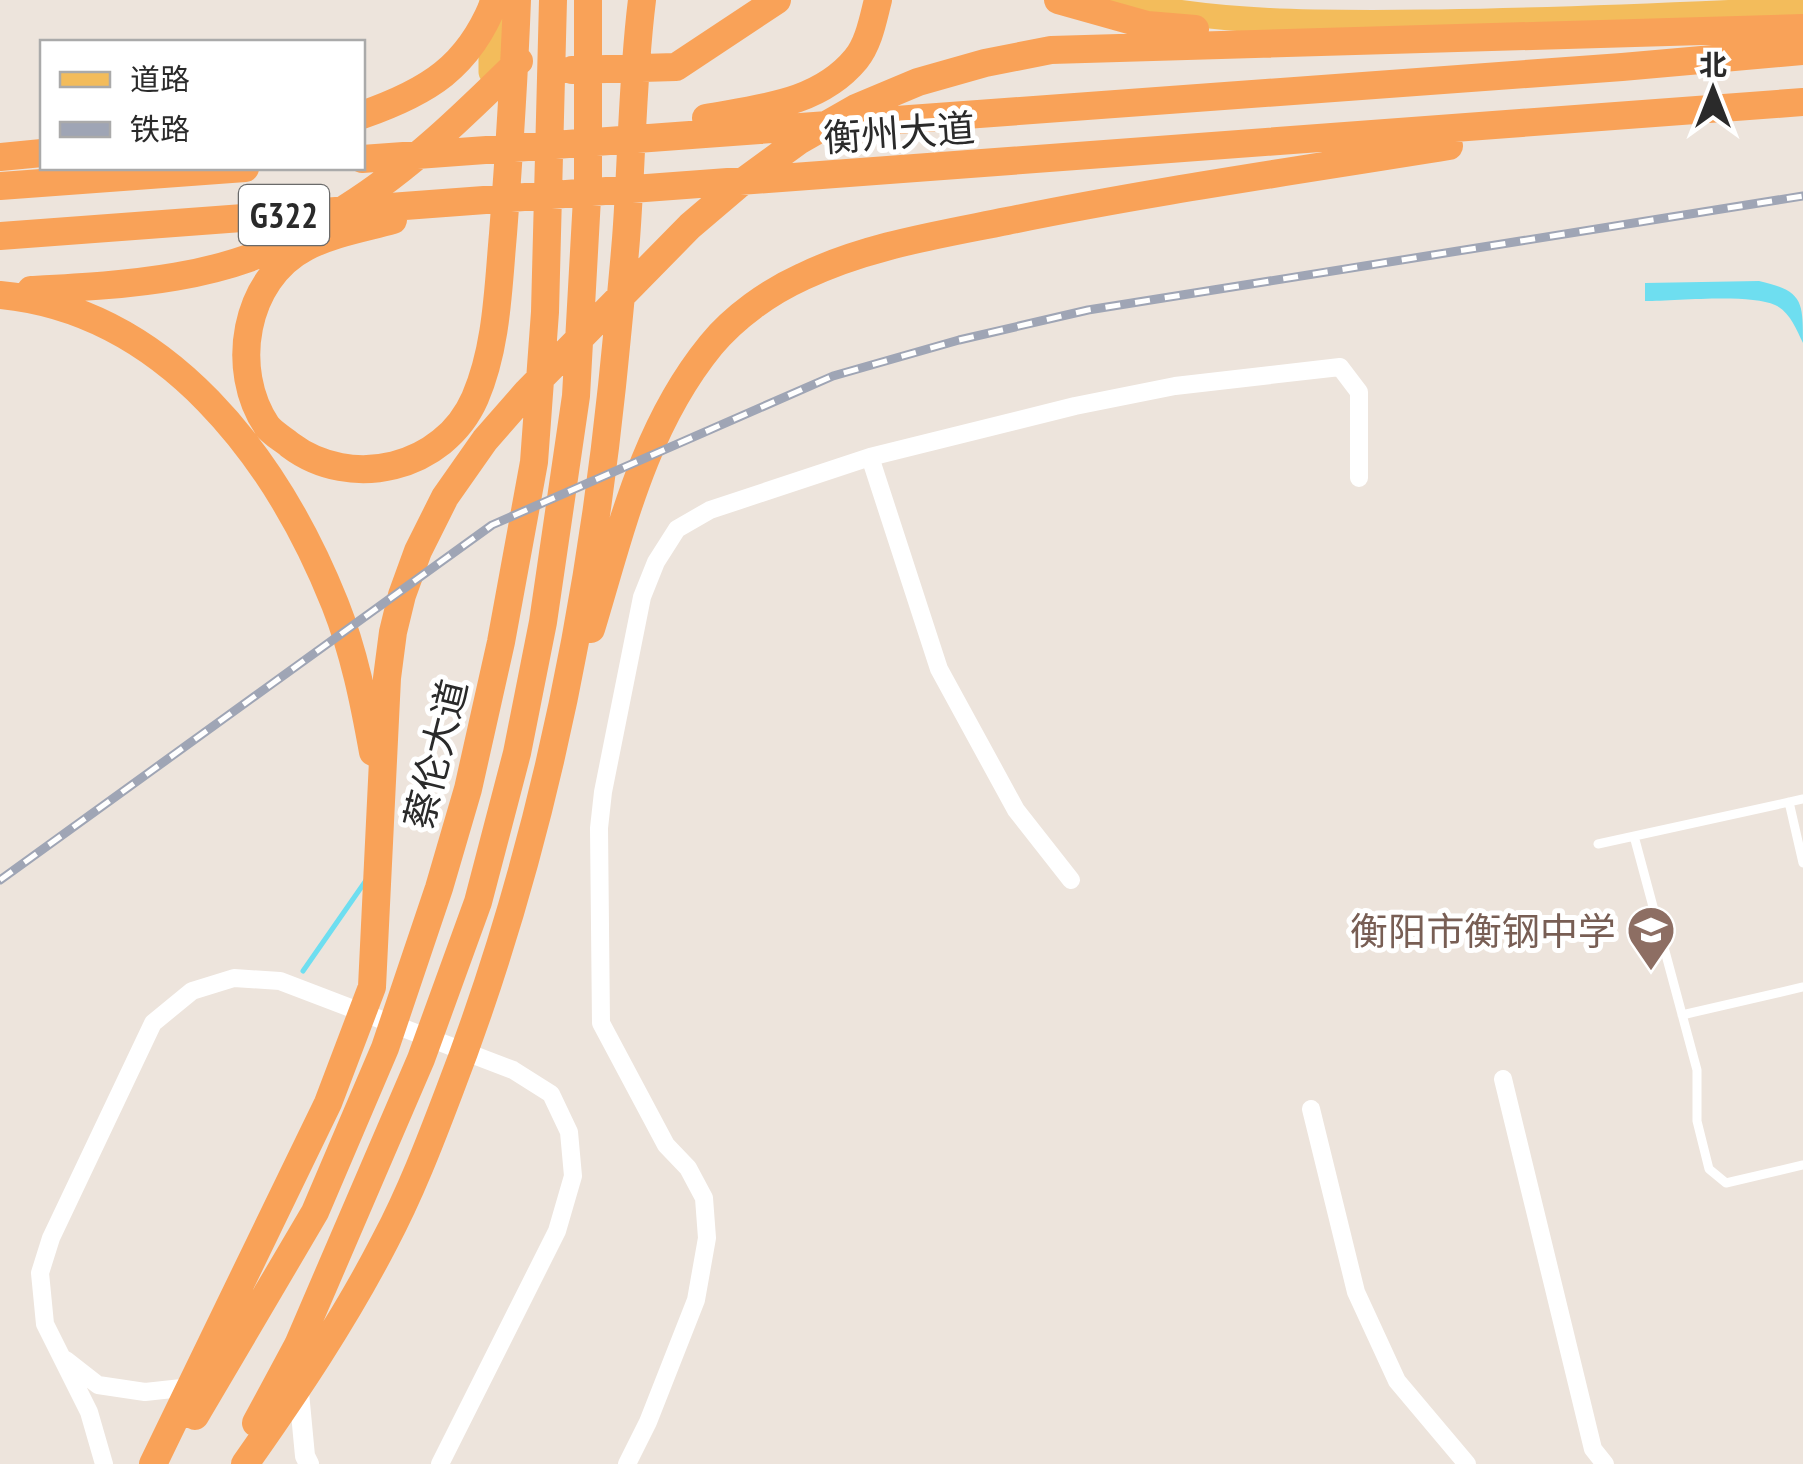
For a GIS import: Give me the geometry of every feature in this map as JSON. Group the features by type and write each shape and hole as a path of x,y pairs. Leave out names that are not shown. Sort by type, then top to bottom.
{"highway":[{"path":"365,114 411,96 448,72 483,32 493,0"},
{"path":"457,202 338,234 304,248 273,275 254,306 245,348 251,389 268,428 305,456 347,469 383,470 423,457 454,430 473,402 488,364 496,311 512,122 517,0"},
{"path":"0,293 171,278 235,262 303,234 368,194 450,127 585,0"},
{"name":"蔡伦大道","path":"234,1464 298,1345 421,1059 478,902 517,752 543,622 576,396 588,180 585,0"},
{"path":"550,763 579,616 612,390 642,0"},
{"path":"491,72 676,67 777,0"},
{"path":"568,144 800,100 832,81 858,57 870,32 878,0"},
{"path":"1058,0 1147,25 1336,42"},
{"name":"蔡伦大道","path":"166,1464 315,1212 385,1048 468,789 502,642 534,462 545,312 553,6"},
{"path":"153,1464 328,1103 372,987 387,678 402,595 418,551 445,496 485,440 526,392 690,226 800,140 856,108 918,82 985,62 1051,50 1803,28"},
{"name":"衡州大道","path":"365,159 1803,51"},
{"name":"衡州大道","path":"0,236 1633,118 1803,102"},
{"path":"246,1464 298,1388 385,1242 428,1146 481,1011 550,763 637,478 680,388 714,342 755,305 802,277 859,255 916,240 1071,208 1633,118"},
{"name":"G322","path":"0,186 219,170"},
{"path":"0,293 62,306 112,327 168,362 238,436 304,534 336,607 360,680 381,815"},
{"path":"191,1386 286,1264"}],"main road":[{"path":"491,72 493,0"},
{"path":"1113,0 1218,18 1350,23 1560,20 1803,10"}],"street":[{"path":"627,1464 648,1422 696,1300 707,1238 704,1198 688,1168 666,1145 601,1023 599,828 642,597 656,562 678,529 710,510 870,457 1076,406 1175,386 1340,366 1359,392 1359,478"},
{"path":"870,457 938,668 1016,810 1071,880"},
{"path":"104,1464 89,1412 45,1324 40,1273 51,1238 153,1023 192,991 234,978 280,980 513,1070 551,1094 569,1132 573,1176 557,1231 440,1464"},
{"path":"1503,1079 1594,1449 1604,1464"},
{"path":"1311,1109 1356,1292 1397,1381 1467,1464"},
{"path":"298,1345 298,1388 309,1464"},
{"path":"66,1360 98,1384 145,1392 191,1386"}],"lane":[{"path":"1598,844 1803,799"},
{"path":"1789,802 1803,862"},
{"path":"1634,836 1697,1070 1697,1120 1709,1169 1726,1183 1803,1165"},
{"path":"1682,1015 1803,987"}],"water":[{"path":"1759,281 1784,289 1798,300 1803,343 1785,312 1763,301 1645,301 1645,283"}],"waterway":[{"path":"303,971 367,879"}],"railway":[{"path":"0,880 492,525 833,376 959,340 1088,310 1803,196"}],"place":[{"name":"衡阳市衡钢中学","path":"1651,972"}]}
